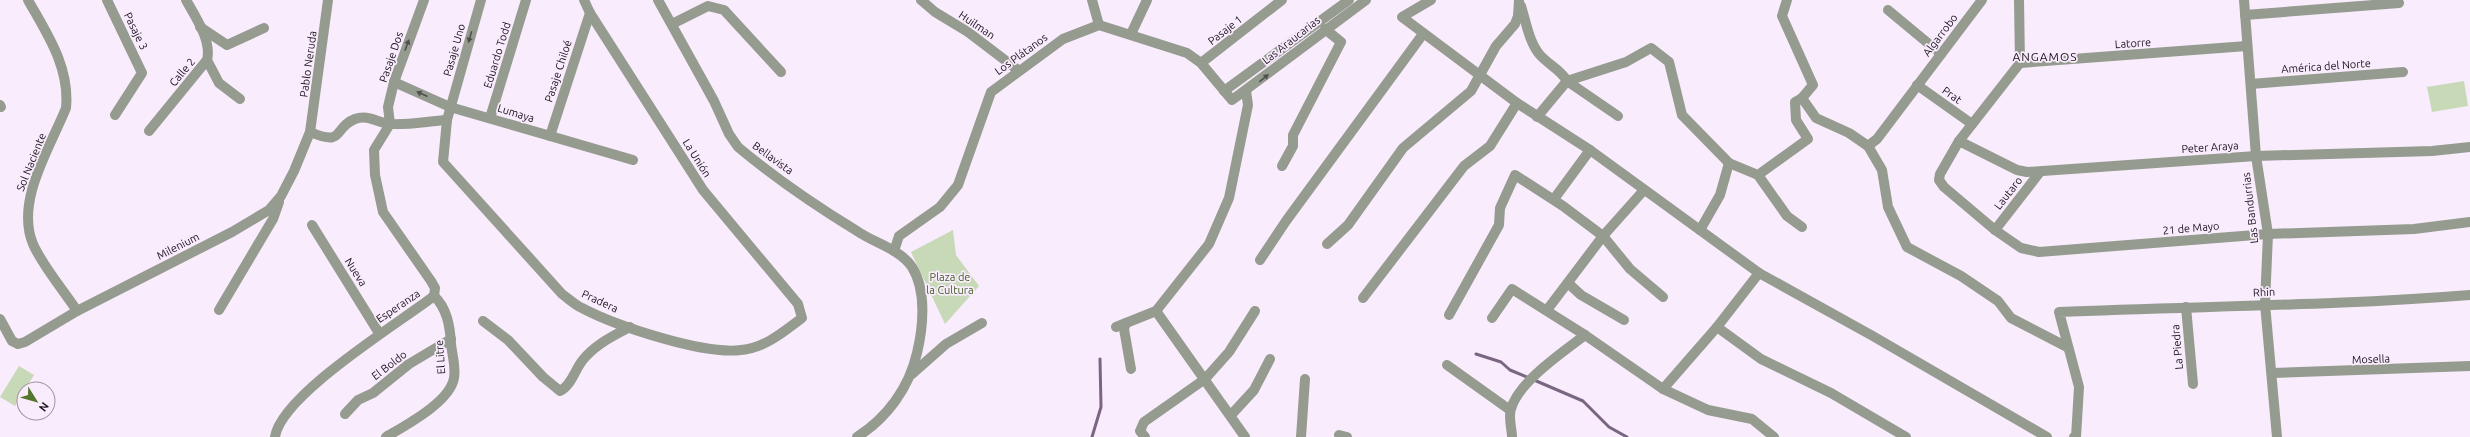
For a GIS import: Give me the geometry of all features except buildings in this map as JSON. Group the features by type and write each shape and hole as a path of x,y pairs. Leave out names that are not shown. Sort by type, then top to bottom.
{"street":[{"name":"Sol Naciente","path":"28,0 61,58 67,98 66,108 28,203 28,230 34,245 77,311"},
{"name":"Pasaje 3","path":"107,0 142,73 115,115"},
{"name":"Calle 2","path":"149,131 208,60 208,49 200,27 186,0"},
{"name":"Pablo Neruda","path":"310,132 328,0"},
{"name":"Pasaje Dos","path":"390,124 388,107 394,82 424,0"},
{"name":"Pasaje Uno","path":"450,107 481,0"},
{"name":"Eduardo Todd","path":"490,118 526,0"},
{"name":"La Unión","path":"584,0 590,13 703,190 798,304 802,318"},
{"name":"Bellavista","path":"658,0 714,102 729,134 738,147 854,229 875,243 894,251 912,267 919,283 922,309 921,337 915,363 909,377"},
{"name":"Huilman","path":"921,0 935,12 968,32 1018,70"},
{"path":"1092,0 1098,25 1131,34 1187,53 1202,63 1224,91 1335,5 1349,0"},
{"path":"1131,34 1147,0"},
{"name":"Pasaje 1","path":"1202,63 1282,0"},
{"name":"Las Araucarias","path":"1224,91 1232,100 1246,91 1325,29 1366,0"},
{"path":"1431,0 1402,17 1517,103 1590,150 1760,273 2047,437"},
{"path":"1327,244 1348,225 1403,148 1471,91 1496,46 1515,24 1518,16 1519,0"},
{"path":"1519,0 1533,46 1541,56 1563,74 1567,81 1618,116"},
{"path":"1758,175 1808,139 1796,120 1795,102 1802,98 1813,85 1782,16 1787,0"},
{"name":"Algarrobo","path":"1868,146 1878,139 1982,0"},
{"path":"1959,141 2020,63 2019,0"},
{"name":"Las Bandurrias","path":"2244,0 2256,156 2268,234 2265,304 2277,437"},
{"path":"2245,14 2400,3"},
{"path":"672,24 708,6 724,10 781,72"},
{"path":"1888,10 1941,54"},
{"name":"Pasaje Chiloé","path":"550,136 590,13"},
{"name":"Los Plátanos","path":"894,251 900,236 940,207 949,198 958,185 991,92 1018,70 1063,39 1098,25"},
{"path":"200,27 227,45 264,28"},
{"path":"1282,166 1293,146 1293,135 1341,42 1325,29"},
{"path":"1260,260 1286,221 1423,34"},
{"name":"Latorre","path":"2020,63 2247,46"},
{"path":"1537,117 1567,81 1626,62 1651,48 1669,62 1682,115 1729,163 1758,175 1787,216 1802,227"},
{"path":"208,60 219,83 240,99"},
{"name":"América del Norte","path":"2251,84 2403,72"},
{"name":"Lumaya","path":"394,82 450,107 633,160"},
{"name":"Prat","path":"1917,85 1972,124"},
{"path":"1131,369 1124,329 1121,325 1156,311 1209,244 1229,198 1248,105 1246,91"},
{"path":"1802,98 1816,118 1849,133 1868,146 1882,170 1888,207 1908,247 1961,276 1998,301 2011,318 2067,347 2079,387 2076,437 2074,437"},
{"path":"1363,298 1464,166 1490,146 1517,103"},
{"name":"Pradera","path":"450,107 447,120 443,162 562,294 581,308 630,327 715,351 742,350 765,344 802,318"},
{"path":"310,132 330,138 336,136 354,119 367,117 390,124 447,120"},
{"name":"Esperanza","path":"275,437 282,419 294,403 379,333 434,296 435,288 432,281 383,212 375,175 374,150 390,124"},
{"name":"Milenium","path":"0,319 12,340 18,344 25,342 77,311 232,232 269,210 281,196 294,171 310,132"},
{"name":"Peter Araya","path":"1959,141 2017,170 2040,172 2256,156 2432,151 2470,146"},
{"name":"21 de Mayo","path":"1959,141 1940,174 1939,180 1944,187 1994,230 2021,248 2039,252 2268,234 2414,229 2470,222"},
{"path":"1554,199 1590,150"},
{"path":"1700,230 1720,196 1729,163"},
{"name":"Lautaro","path":"1994,230 2040,172"},
{"path":"1449,315 1499,225 1500,208 1515,175 1554,199 1603,236 1630,269 1663,297"},
{"path":"1547,310 1603,236 1644,190"},
{"path":"219,310 273,219 281,196"},
{"name":"Nueva","path":"312,225 379,333"},
{"path":"1663,389 1717,327 1760,273"},
{"path":"1568,283 1581,295 1624,320"},
{"path":"1492,318 1512,289 1585,334 1663,389 1708,410 1752,419 1774,437"},
{"name":"El Litre","path":"386,437 409,424 445,396 454,378 449,322 439,301 434,296"},
{"name":"Rhin","path":"2067,347 2059,312 2265,304 2383,302 2470,296"},
{"name":"La Piedra","path":"2186,307 2193,384"},
{"path":"1156,311 1231,415 1245,437"},
{"path":"1145,437 1140,431 1144,422 1205,379 1230,352 1255,311"},
{"path":"483,321 508,340 543,377 560,391 566,387 582,361 596,348 630,327"},
{"path":"856,437 888,412 909,377 946,344 982,323"},
{"path":"1717,327 1761,359 1831,393 1906,437"},
{"path":"1512,437 1510,410 1516,394 1585,334"},
{"name":"El Boldo","path":"346,414 358,400 373,393 409,364 451,339"},
{"path":"1231,415 1254,390 1270,359"},
{"path":"1447,365 1510,410"},
{"name":"Mosella","path":"2272,373 2470,366"},
{"path":"1302,437 1305,379"}],"green space":[{"path":"2464,81 2468,106 2432,112 2427,87"},
{"name":"Plaza de la Cultura","path":"953,230 956,255 979,286 945,324 911,252"},
{"path":"19,366 34,375 30,381 16,381 15,406 0,397"}],"waterway":[{"path":"1476,354 1501,362 1510,370 1529,378"},
{"path":"1092,437 1101,407 1100,359"},
{"path":"1534,380 1583,401 1609,427 1627,437"}],"district":[{"name":"ANGAMOS","path":"2045,56"}]}
